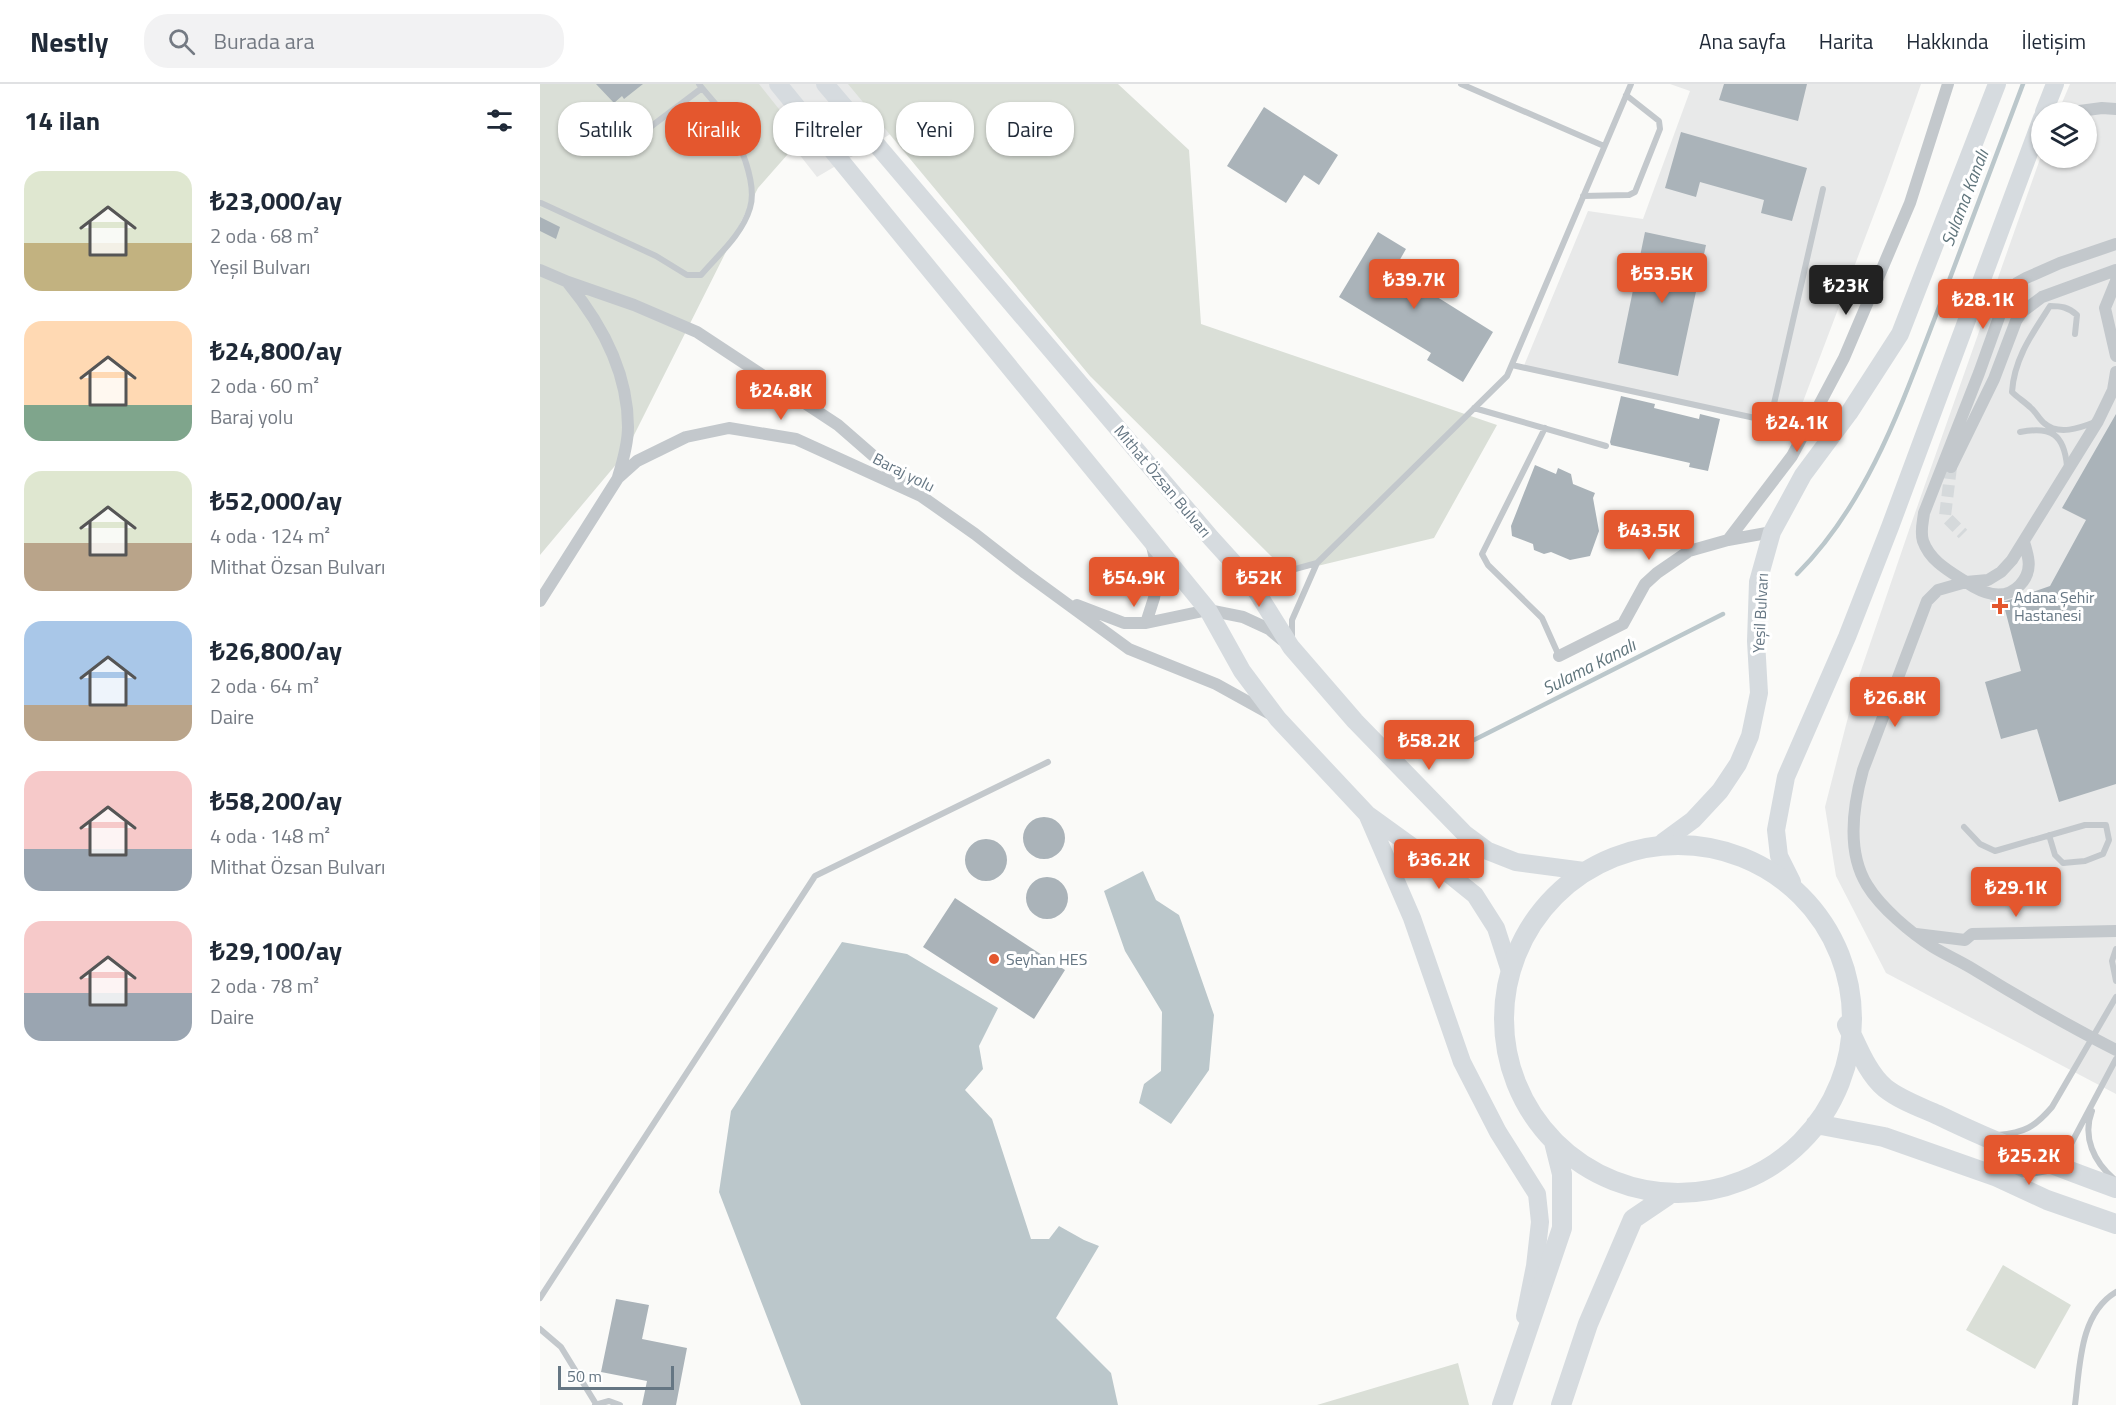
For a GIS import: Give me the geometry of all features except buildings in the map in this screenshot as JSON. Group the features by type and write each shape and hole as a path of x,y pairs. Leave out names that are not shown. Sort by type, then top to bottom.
{"main road":[{"path":"778,84 1208,610 1242,671 1278,718 1367,814 1439,866 1475,896 1496,928 1509,968 1505,1042 1515,1077 1538,1124 1554,1142 1590,1168 1667,1196 1702,1197 1737,1187 1769,1172 1816,1124 1840,1082 1847,1025 1846,974 1837,943 1824,920 1792,882 1779,856 1776,830 1786,777 1847,637 1890,527 2031,148"},
{"name":"Mithat Özsan Bulvarı","path":"825,84 1250,581 1291,647 1355,722 1466,834 1488,851 1516,862 1584,871"},
{"name":"Yeşil Bulvarı","path":"1663,842 1690,822 1720,790 1738,764 1750,736 1760,693 1756,641 1758,582 1772,532 1803,475 1849,412 1900,334 1997,84"},
{"path":"2048,102 2055,84"},
{"path":"1367,814 1412,918 1462,1062 1498,1132 1537,1194 1540,1222 1535,1266 1514,1368"},
{"path":"1509,968 1533,924 1562,891 1584,871 1619,853 1663,842 1690,843 1744,857 1792,882"},
{"path":"1847,1025 1869,1068 1883,1087 1965,1129 2116,1188"},
{"path":"1816,1124 1884,1137 1995,1176 2047,1200 2116,1224"},
{"path":"1502,1405 1562,1228 1562,1174 1554,1142"},
{"path":"1561,1405 1588,1324 1633,1218 1667,1196"}],"street":[{"path":"1728,540 1792,456 1844,357 1910,203 1948,84"},
{"path":"2097,109 2116,109"},
{"path":"2024,542 2030,561 2029,572 2025,579 2015,590 2004,594 1989,594 1976,590 1944,568 1928,551 1922,531 1924,513 2007,295 2017,283 2026,278 2060,263 2116,244"},
{"path":"540,270 634,304 696,332 838,425 921,496"},
{"path":"1951,467 1994,379 2016,321 2022,312 2042,297 2116,270"},
{"path":"2116,281 2105,308 2116,356"},
{"path":"568,282 588,308 605,338 622,384 628,427 618,478"},
{"path":"2116,372 2113,390 2098,421 2068,473 2012,560 2001,572 1988,580 1966,582 1938,590 1927,601 1863,770 1856,796 1853,838 1856,856 1867,885 1893,915 1916,934 1933,947 2046,1014 2116,1050"},
{"name":"Baraj yolu","path":"540,601 618,478 637,461 686,437 729,428 796,439 921,496 1130,649 1216,684 1278,718"},
{"path":"1559,656 1623,624 1645,584 1689,551 1728,540 1772,532"},
{"path":"1146,623 1154,598 1158,572 1151,541"},
{"path":"1062,599 1124,623 1146,623 1208,610 1243,617 1269,629 1291,647"},
{"path":"1916,934 1965,940 1972,934 2116,931"},
{"path":"1995,1176 2043,1170 2056,1166"}],"lane":[{"path":"1461,84 1604,146"},
{"path":"1291,647 1292,620 1317,563 1507,376 1631,84"},
{"path":"541,203 656,256 687,275 701,275 738,233 751,207 751,184 740,146 724,115 701,86 653,125"},
{"path":"1583,196 1629,195 1635,192 1660,129 1659,122 1626,95"},
{"path":"1512,365 1764,420 1770,416 1773,408 1823,189"},
{"path":"2075,334 2077,315 2070,309 2050,306 2032,333 2015,367 2012,392 2033,409 2044,423 2053,428 2072,429 2098,421"},
{"path":"1474,408 1606,446"},
{"path":"1545,428 1482,554 1488,565 1542,618 1559,656"},
{"path":"2020,432 2043,430 2053,434 2066,450 2068,473"},
{"path":"1250,581 1317,563"},
{"path":"540,1298 815,876 1048,762"},
{"path":"1964,827 1980,844 1995,850 2049,835 2085,825 2106,825 2109,840 2103,854 2085,861 2063,862 2055,855 2049,835"},
{"path":"2116,949 2112,961 2116,981"},
{"path":"1965,1129 1998,1135 2017,1134 2030,1128 2052,1107 2116,997"},
{"path":"2056,1166 2071,1144 2116,1059"},
{"path":"2104,1083 2090,1117 2088,1136 2093,1156 2116,1181"},
{"path":"2075,1405 2086,1336 2092,1316 2104,1299 2116,1292"},
{"path":"540,1329 561,1347 595,1404 609,1401 620,1405"}],"shaded area":[{"path":"540,84 759,84 773,102 773,156 786,156 758,188 624,455 540,555"},
{"path":"744,84 976,84 945,102 896,102 896,131 884,138 884,102 773,102 773,121 761,106 761,102 758,102"},
{"path":"848,84 1118,84 1189,150 1201,324 1497,425 1434,538 1288,573 1090,376 908,156 974,156 974,102 896,102 896,142 884,127 884,102 863,102"},
{"path":"1670,84 1921,84 1793,428 1523,368 1588,211 1643,219 1690,91"},
{"name":"Adana Şehir Hastanesi","path":"2070,84 2116,84 2116,1094 1886,973 1836,876 1825,807 1857,682 2037,168 2097,168 2097,102 2062,102"},
{"path":"801,156 853,156 817,177"},
{"path":"1143,871 1156,900 1179,915 1214,1015 1209,1070 1171,1124 1139,1103 1144,1084 1161,1071 1162,1012 1125,951 1104,891"},
{"path":"842,942 907,954 998,1008 979,1046 983,1069 965,1090 992,1119 1031,1239 1049,1239 1059,1226 1099,1246 1056,1318 1111,1373 1118,1405 801,1405 719,1192 731,1111"},
{"path":"2003,1265 2071,1305 2035,1369 1966,1330"},
{"path":"1458,1363 1469,1405 1317,1405"}],"waterway":[{"name":"Sulama Kanalı","path":"1797,574 1846,514 1883,446 1913,374 2023,84"},
{"name":"Sulama Kanalı","path":"1466,744 1723,614"}],"tunnel":[{"path":"1951,467 1945,516 1963,534"}],"place":[{"name":"Adana Şehir Hastanesi","path":"2000,606"},
{"name":"Seyhan HES","path":"994,959"}]}
